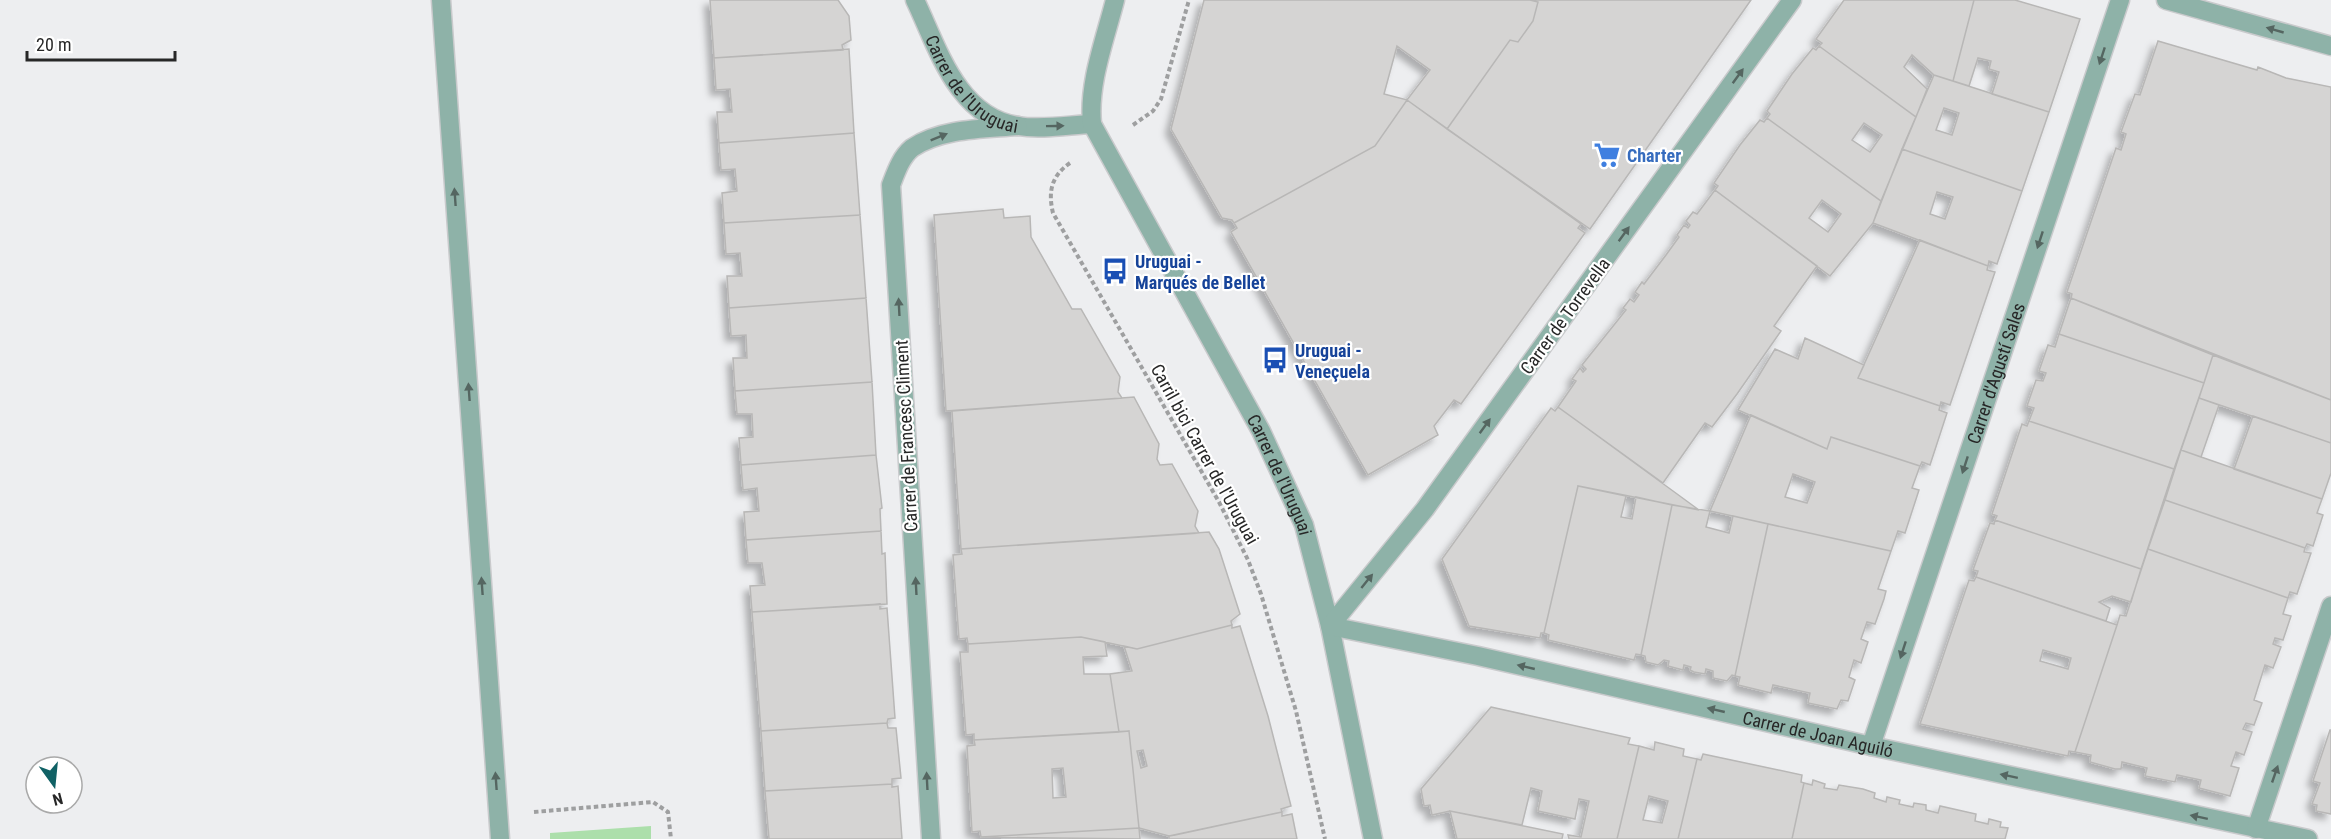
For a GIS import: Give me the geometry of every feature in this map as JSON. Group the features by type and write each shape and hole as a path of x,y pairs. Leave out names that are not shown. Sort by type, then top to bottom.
{"street":[{"path":"441,0 501,839"},
{"name":"Carrer de l'Uruguai","path":"915,0 962,94 982,112 1018,126 1092,124 1261,431 1304,525 1330,626 1373,839"},
{"path":"1092,124 1090,104 1116,0"},
{"name":"Carrer de Torrevella","path":"1330,626 1425,509 1792,0"},
{"name":"Carrer d'Agustí Sales","path":"1871,746 2120,0"},
{"path":"2166,0 2331,46"},
{"name":"Carrer de Francesc Climent","path":"931,839 891,185 898,165 912,149 953,132 1018,126"},
{"path":"2256,829 2331,606"},
{"name":"Carrer de Joan Aguiló","path":"1330,626 1489,658 1871,746 2308,839"}],"path":[{"path":"1142,120 1153,111 1168,84 1189,0"},
{"name":"Carril bici Carrer de l'Uruguai","path":"1060,170 1052,184 1050,198 1053,213 1219,502 1248,560 1296,711 1325,839"},
{"path":"534,812 653,802 668,812 671,839"}],"green space":[{"path":"651,826 651,839 550,839 550,833"}],"building":[{"path":"710,0 838,0 849,16 851,40 842,45 843,50 714,58"},
{"path":"1204,0 1530,0 1538,2 1533,21 1518,42 1510,40 1447,129 1407,100 1375,146 1234,223 1232,220 1222,218 1171,129","holes":["1397,46 1430,70 1407,100 1384,94"]},
{"path":"1530,0 1751,0 1590,229 1447,129 1510,40 1518,42 1533,21 1538,2"},
{"path":"1844,0 1974,0 1953,81 1934,75 1912,55 1904,67 1927,89 1916,117 1819,46 1822,43 1816,39"},
{"path":"1974,0 2015,0 2080,19 2049,112 1992,94 1999,72 1989,69 1991,61 1978,58 1969,86 1953,81"},
{"path":"2158,41 2257,70 2258,67 2286,78 2331,87 2331,400 2071,298 2072,294 2067,292 2116,148 2121,150 2126,134 2121,132 2135,94 2140,95"},
{"path":"1819,46 1916,117 1881,201 1767,118 1770,114 1767,111 1792,74 1813,48 1816,50","holes":["1864,123 1882,135 1870,152 1852,140"]},
{"path":"849,49 854,133 719,143 717,112 732,112 730,89 716,90 714,58"},
{"path":"1934,75 2049,112 2022,191 1902,149","holes":["1944,108 1959,113 1952,135 1936,130"]},
{"path":"1407,100 1581,224 1578,228 1585,233 1461,404 1454,400 1434,426 1438,435 1368,475 1231,232 1237,228 1234,223 1375,146"},
{"path":"1767,118 1881,201 1873,223 1830,276 1715,190 1718,186 1714,183 1740,145 1760,120 1764,122","holes":["1822,200 1841,214 1828,232 1809,218"]},
{"path":"854,133 860,215 724,223 722,193 737,191 735,169 721,170 719,143"},
{"path":"1902,149 2022,191 1997,264 1989,261 1988,266 1873,223","holes":["1937,192 1953,197 1945,219 1930,214"]},
{"path":"1715,190 1817,266 1774,326 1781,331 1737,394 1712,427 1705,423 1663,483 1558,407 1576,381 1572,379 1580,368 1583,372 1586,369 1582,365 1626,310 1623,308 1630,299 1634,302 1639,295 1635,292 1642,282 1644,284 1666,255 1679,237 1677,235 1684,225 1688,228 1690,225 1686,221 1693,212 1697,214"},
{"path":"1003,209 1004,218 1030,216 1031,237 1072,309 1081,309 1120,377 1118,392 1122,398 946,411 934,215"},
{"path":"860,215 866,298 729,308 727,276 742,276 740,253 726,254 724,223"},
{"path":"1920,240 1988,266 1987,270 1995,272 1950,405 1941,402 1940,406 1858,378"},
{"path":"866,298 872,382 735,391 733,358 747,358 746,335 731,336 729,308"},
{"path":"2071,298 2213,355 2204,383 2059,334"},
{"path":"2059,334 2204,383 2174,469 2029,421 2034,408 2027,406 2036,380 2043,381 2046,373 2039,371 2048,345 2055,347"},
{"path":"1805,338 1864,365 1858,378 1940,406 1939,410 1947,413 1930,465 1922,462 1920,466 1831,437 1827,449 1738,410 1775,349 1798,359"},
{"path":"2213,355 2331,400 2331,443 2199,398"},
{"path":"872,382 876,455 741,465 739,438 753,437 752,414 737,414 735,391"},
{"path":"1134,397 1159,444 1157,459 1160,465 1172,464 1198,511 1195,526 1199,533 961,549 952,411"},
{"path":"2199,398 2219,405 2201,457 2181,450"},
{"path":"1558,407 1699,510 1578,486 1544,633 1541,633 1540,638 1469,626 1442,559 1551,408 1555,411"},
{"path":"1751,415 1827,449 1831,437 1920,466 1912,488 1919,490 1905,533 1898,531 1891,551 1710,511","holes":["1793,474 1815,482 1807,503 1785,497"]},
{"path":"2253,416 2331,443 2331,473 2322,499 2234,469"},
{"path":"2029,421 2174,469 2141,569 1995,520 1997,516 1992,514 2022,424 2027,426"},
{"path":"2181,450 2322,499 2317,513 2323,515 2313,546 2307,544 2305,548 2165,500"},
{"path":"876,455 882,508 880,509 881,531 746,540 744,512 759,511 757,488 743,490 741,465"},
{"path":"1578,486 1626,496 1621,517 1632,519 1636,497 1672,505 1641,655 1636,654 1634,660 1548,640 1549,635 1544,633"},
{"path":"2165,500 2305,548 2304,552 2311,553 2297,594 2290,592 2288,598 2148,549"},
{"path":"1672,505 1710,511 1706,527 1729,533 1733,516 1768,524 1735,676 1732,675 1727,681 1713,678 1713,671 1706,669 1705,674 1694,672 1690,670 1691,667 1684,665 1683,670 1668,666 1669,661 1664,660 1658,665 1646,662 1645,656 1641,655"},
{"path":"1995,520 2141,569 2131,602 2112,596 2099,602 2110,608 2106,621 1976,577 1978,571 1973,570 1990,523 1994,524"},
{"path":"1768,524 1891,551 1878,589 1886,591 1884,599 1875,624 1867,622 1861,639 1868,642 1861,663 1854,660 1849,677 1855,680 1848,701 1841,700 1837,709 1808,703 1810,693 1773,685 1771,693 1738,685 1740,677 1735,676"},
{"path":"881,531 882,554 885,553 887,604 752,612 750,586 765,585 762,563 748,563 746,540"},
{"path":"1209,532 1219,549 1240,614 1231,621 1232,625 1137,649 1081,637 968,644 967,638 959,639 953,555 962,554 961,549"},
{"path":"2148,549 2288,598 2283,614 2291,616 2283,640 2275,638 2273,644 2281,647 2273,668 2265,665 2254,700 2262,703 2254,725 2246,723 2243,729 2252,732 2244,755 2236,752 2231,766 2239,768 2230,796 2199,788 2201,780 2177,775 2175,782 2145,776 2147,768 2122,762 2121,769 2115,769 2090,762 2091,755 2075,752 2120,615 2126,616"},
{"path":"1976,577 2117,625 2075,752 2069,751 2068,756 1920,724 1969,580 1974,581","holes":["2043,650 2071,658 2068,669 2040,661"]},
{"path":"880,604 880,609 887,608 895,718 888,719 887,723 761,731 752,612"},
{"path":"1232,625 1232,628 1240,626 1268,716 1291,806 1281,809 1282,812 1169,836 1139,828 1129,731 1119,732 1110,674 1132,671 1124,646 1137,649","holes":["1143,750 1147,766 1141,768 1137,751"]},
{"path":"1081,637 1105,642 1107,656 1083,657 1084,674 1110,674 1119,732 974,740 974,734 966,735 960,652 968,652 968,644"},
{"path":"1491,707 1630,738 1628,744 1639,746 1617,839 1569,839 1568,835 1581,837 1589,801 1579,799 1575,819 1538,811 1542,791 1531,788 1522,825 1450,811 1432,815 1430,805 1424,806 1421,789"},
{"path":"887,723 888,728 896,728 901,778 892,779 892,784 765,791 761,731"},
{"path":"2330,730 2331,814 2316,811 2317,805 2312,804 2320,783 2313,781"},
{"path":"1129,731 1139,828 981,837 980,831 972,832 967,746 975,745 974,740","holes":["1063,768 1066,797 1053,798 1052,769"]},
{"path":"1655,742 1684,749 1683,756 1697,759 1678,839 1617,839 1639,746 1654,750","holes":["1649,796 1668,801 1662,823 1643,820"]},
{"path":"1703,754 1802,775 1801,782 1804,783 1792,839 1678,839 1697,759 1701,760"},
{"path":"1813,780 1825,784 1824,788 1837,790 1839,785 1863,789 1875,793 1874,798 1886,802 1887,797 1900,800 1899,804 1913,807 1914,803 1926,805 1926,810 1938,813 1940,806 1976,814 1975,821 1988,824 1989,819 2001,822 2000,827 2008,828 2005,839 1792,839 1804,783 1812,785"},
{"path":"892,784 892,787 898,786 902,839 769,839 765,791"},
{"path":"1450,811 1563,834 1562,839 1457,839"},
{"path":"1282,812 1282,816 1292,814 1297,839 1169,839 1169,836"},
{"path":"1139,828 1140,839 981,837 1104,830"}],"place":[{"name":"Charter","path":"1607,155"},
{"name":"Uruguai - Marqués de Bellet","path":"1115,271"},
{"name":"Uruguai - Veneçuela","path":"1275,360"}]}
